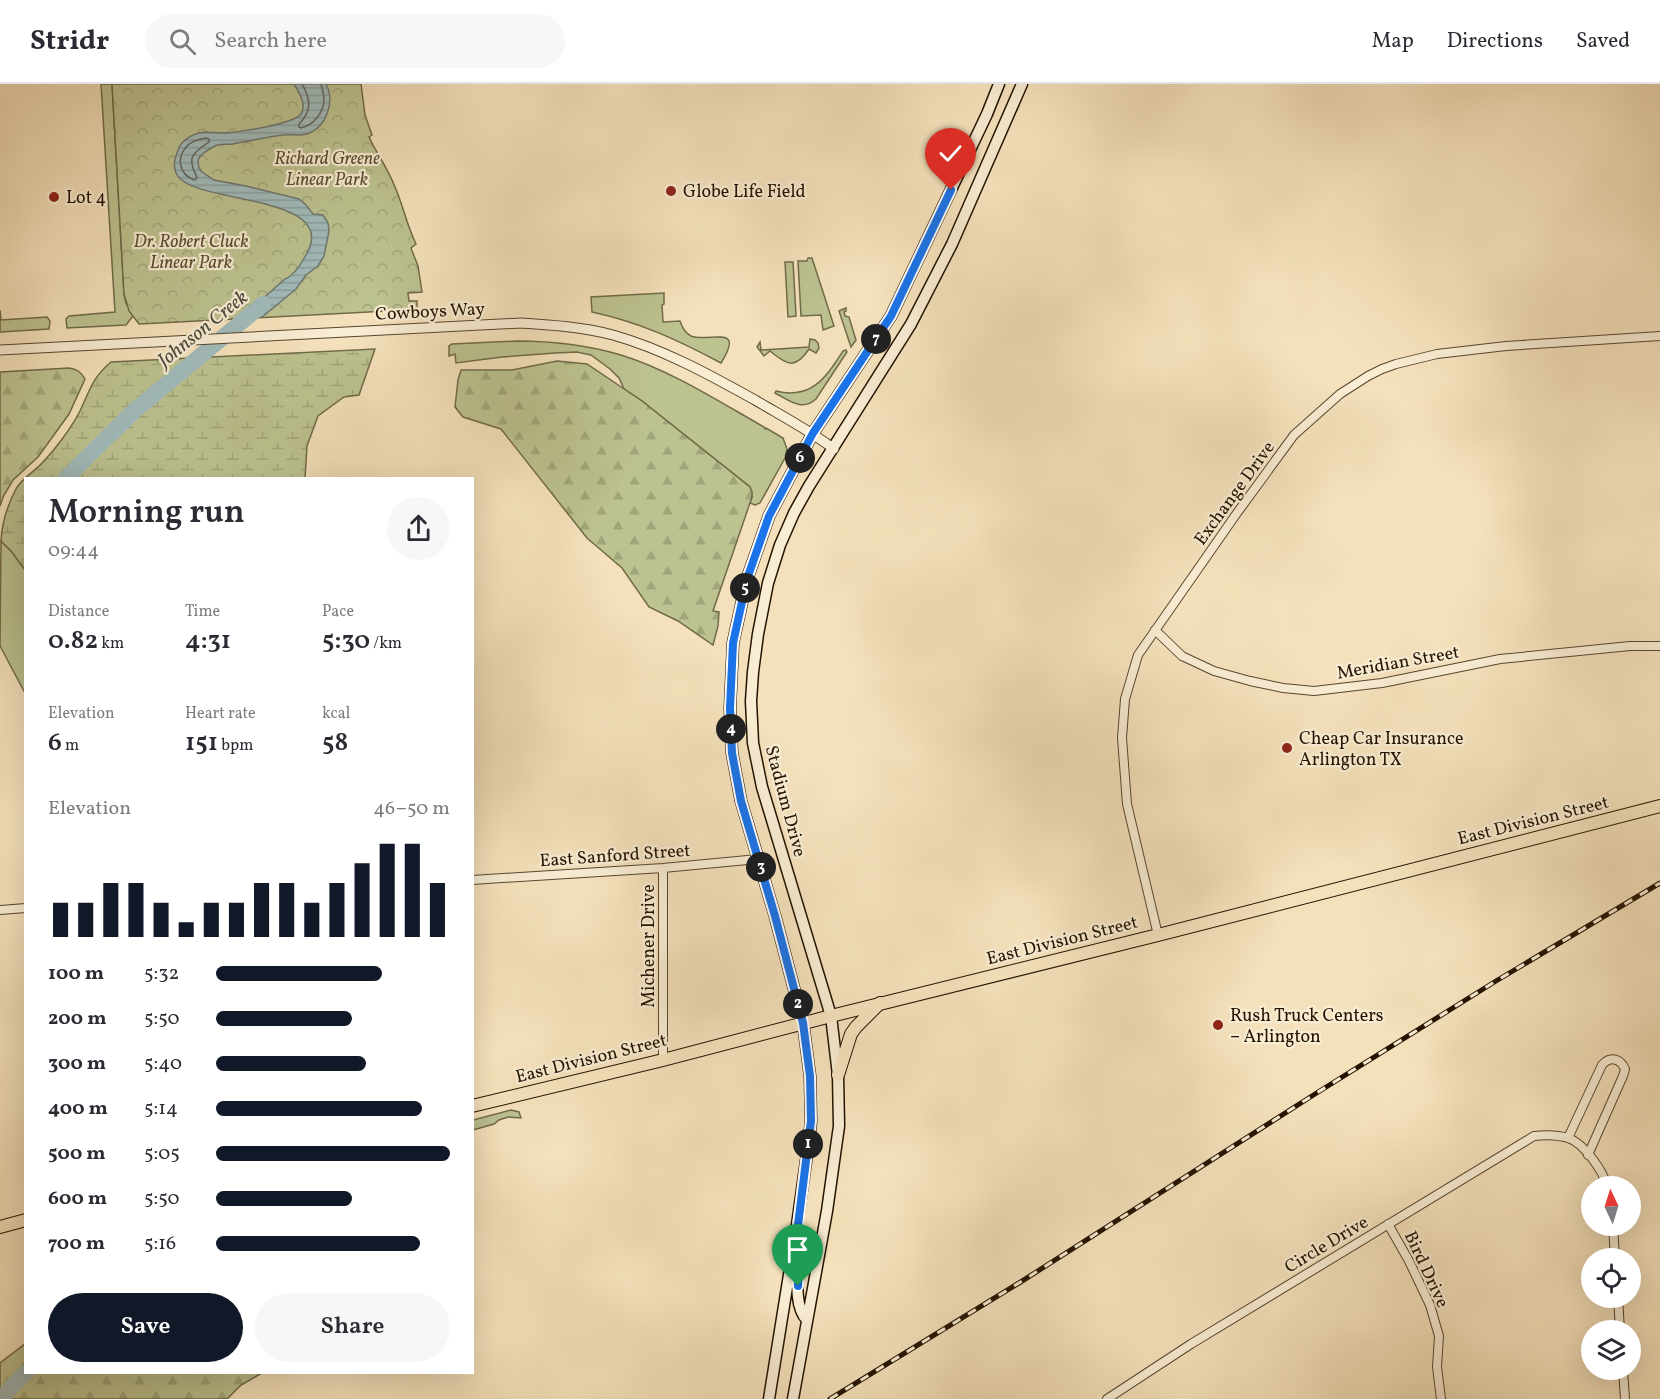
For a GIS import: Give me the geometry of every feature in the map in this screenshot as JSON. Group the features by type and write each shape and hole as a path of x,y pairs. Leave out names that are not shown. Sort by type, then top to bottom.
{"main road":[{"path":"769,1399 798,1225 811,1121 810,1076 803,1023 741,801 732,753 730,708 733,643 747,579 769,516 813,433 891,316 999,84"},
{"name":"Stadium Drive","path":"793,1399 827,1210 839,1126 837,1075 831,1016 762,787 753,743 753,672 758,634 768,583 780,545 799,504 911,324 952,244 1022,84"},
{"path":"987,114 1005,122"},
{"path":"732,669 753,672"},
{"name":"East Division Street","path":"474,1106 1158,935 1660,806"},
{"path":"837,1075 851,1034 880,1003"},
{"path":"0,1227 24,1221"},
{"path":"798,1225 797,1299 803,1316 807,1320"}],"street":[{"name":"Cowboys Way","path":"0,350 521,323 561,326 611,335 643,345 718,379 813,433 834,449"},
{"name":"Exchange Drive","path":"1158,935 1126,804 1122,738 1125,699 1138,655 1294,435 1340,394 1368,376 1396,364 1437,354 1506,346 1660,336"},
{"name":"Meridian Street","path":"1155,630 1182,656 1214,671 1283,688 1314,691 1382,683 1500,658 1630,646 1660,646"},
{"name":"East Sanford Street","path":"474,880 663,868 758,859"},
{"name":"Michener Drive","path":"663,868 663,1060"},
{"path":"0,909 24,908"},
{"path":"1588,1155 1625,1069 1621,1062 1613,1059 1602,1065 1568,1138 1595,1161 1604,1176"},
{"name":"Circle Drive","path":"1108,1399 1191,1344 1534,1136 1568,1138"},
{"name":"Bird Drive","path":"1388,1224 1430,1305 1439,1336 1437,1367 1441,1399"},
{"path":"1624,1380 1625,1399"}],"green space":[{"path":"101,84 112,84 124,294 133,316 126,325 67,328 66,319 69,316 115,312"},
{"path":"112,84 361,84 365,115 372,135 369,137 392,180 416,244 411,248 418,266 422,292 408,293 409,301 417,301 417,311 139,324 129,311 124,294"},
{"path":"808,258 812,258 834,326 823,330 821,315 801,316 798,261 807,261"},
{"path":"785,262 793,262 796,316 788,317"},
{"path":"664,293 663,322 680,321 687,333 698,338 722,337 727,339 728,351 721,363 658,333 592,312 591,297"},
{"path":"846,308 845,316 849,317 856,340 851,347 839,311"},
{"path":"0,310 1,320 47,317 50,321 49,329 0,332"},
{"path":"810,339 818,343 819,348 816,353 809,349 795,363 781,360 770,351 764,356 757,347 760,342 761,350 809,347"},
{"path":"517,341 582,346 621,355 658,369 783,438 787,449 785,458 760,503 755,505 750,503 752,497 750,487 624,389 619,378 591,355 577,352 555,353 456,363 455,354 449,356 449,346 452,344"},
{"path":"375,349 359,395 344,397 318,416 307,446 305,477 27,477 47,458 62,438 77,417 95,379 111,362"},
{"path":"846,350 847,352 816,399 811,403 796,404 775,393 776,391 789,393 809,389 824,377"},
{"path":"557,361 587,364 642,401 750,487 752,497 713,611 719,612 713,645 678,621 649,607 622,568 587,538 501,429 463,417 455,407 461,370 512,370"},
{"path":"69,368 78,371 85,379 69,414 38,457 13,480 0,506 0,372"},
{"path":"24,479 24,569 1,541 2,527 10,502"},
{"path":"1,541 24,569 24,691 0,646"},
{"path":"511,1110 519,1112 521,1118 508,1117 474,1130 474,1120"},
{"path":"24,1345 24,1374 260,1374 241,1385 227,1399 0,1399 0,1363"}],"water":[{"path":"294,84 326,84 329,91 327,113 320,126 314,131 304,135 283,135 217,145 201,155 198,160 202,172 214,180 299,199 313,214 323,215 328,223 329,231 324,256 318,266 306,275 296,289 262,317 241,318 300,266 306,255 311,235 303,221 285,210 189,185 177,175 174,167 175,158 182,143 195,134 251,130 296,118 301,114 303,107 302,99"}],"waterway":[{"name":"Johnson Creek","path":"67,477 134,411 263,304"},
{"name":"Johnson Creek","path":"0,1399 25,1374"}],"railway":[{"path":"830,1399 1019,1283 1496,981 1660,883"}],"place":[{"name":"Globe Life Field","path":"671,191"},
{"name":"Lot 4","path":"54,197"},
{"name":"Cheap Car Insurance Arlington TX","path":"1287,748"},
{"name":"Rush Truck Centers – Arlington","path":"1218,1025"}],"route":[{"path":"798,1286 798,1225 811,1121 810,1076 803,1023 775,916 741,801 732,753 730,708 733,643 747,579 769,516 813,433 891,316 951,190"}],"park label":[{"name":"Richard Greene Linear Park","path":"327,168"},
{"name":"Dr. Robert Cluck Linear Park","path":"191,251"}]}
